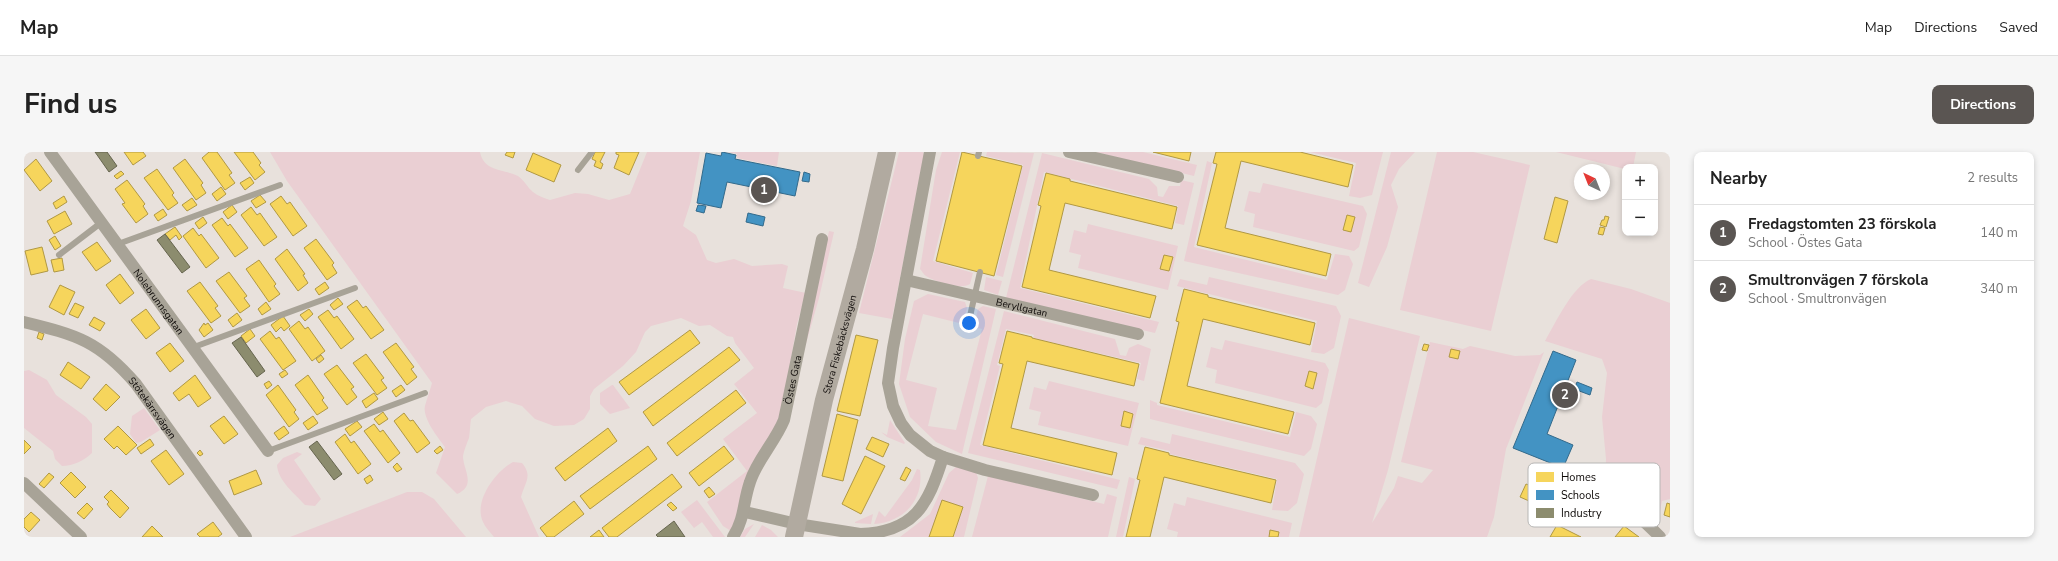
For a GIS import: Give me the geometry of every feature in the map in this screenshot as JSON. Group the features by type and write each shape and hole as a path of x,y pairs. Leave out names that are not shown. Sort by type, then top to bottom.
{"street":[{"name":"Nolebrunnsgatan","path":"50,152 194,347 268,451"},
{"name":"Stora Fiskebäcksvägen","path":"796,531 824,400 865,249 887,152"},
{"path":"930,152 889,368 888,383 891,398 901,423 910,435 930,451 943,457 985,470 1093,495"},
{"path":"1069,152 1178,177"},
{"name":"Östes Gata","path":"733,537 745,512 747,495 754,472 773,444 784,420 822,239"},
{"name":"Beryllgatan","path":"906,280 1138,334"},
{"name":"Stötekärrsvägen","path":"24,322 72,334 88,342 116,363 136,384 246,537"},
{"path":"745,512 796,531 860,534 894,529 912,518 922,506 931,492 943,457"},
{"path":"24,483 81,537"},
{"path":"1649,527 1660,537"}],"lane":[{"path":"578,170 592,152"},
{"path":"118,244 280,185"},
{"path":"59,255 102,222"},
{"path":"968,325 980,272"},
{"path":"194,347 355,288"},
{"path":"268,451 425,394"}],"shaded area":[{"path":"270,152 480,152 482,158 490,167 518,176 533,192 539,196 550,200 575,193 588,194 609,200 630,194 647,152 700,152 691,201 683,226 696,235 707,260 716,263 734,259 752,266 782,264 788,266 783,288 806,293 797,324 781,416 731,531 723,526 707,502 747,471 723,439 757,413 734,384 754,368 735,343 733,337 727,336 710,325 699,326 681,318 651,326 645,332 636,352 623,366 594,389 590,396 590,409 584,419 574,425 554,426 535,419 522,406 506,401 486,407 471,419 469,438 463,456 468,482 463,490 457,494 436,473 445,447 428,422 426,416 425,406 432,383 287,181"},
{"path":"728,152 779,152 777,166 737,158 737,154"},
{"path":"899,152 923,152 924,155 892,319 859,313"},
{"path":"942,152 960,152 933,261 973,273 970,284 966,286 954,286 936,281 925,275 920,269 936,170"},
{"path":"987,152 1034,153 1003,277 996,275 1023,165 986,156"},
{"path":"1095,152 1143,152 1197,165 1194,176"},
{"path":"1310,152 1383,152 1372,195 1360,198 1349,196 1356,163"},
{"path":"1391,152 1415,152 1399,169 1391,185 1398,207 1387,247 1369,287 1358,283"},
{"path":"1437,152 1473,152 1530,165 1491,331 1400,310"},
{"path":"1556,152 1636,152 1634,164 1622,164 1622,168 1610,165 1610,164"},
{"path":"1042,153 1149,179 1157,187 1158,196 1163,197 1169,186 1180,186 1181,180 1194,183 1184,225 1175,223 1178,206 1044,172 1020,288 1159,322 1155,333 1006,298"},
{"path":"1207,161 1212,163 1194,247 1327,280 1335,254 1349,256 1353,264 1345,290 1338,295 1184,261"},
{"path":"1263,183 1363,206 1367,214 1359,247 1354,251 1253,227 1255,214 1244,211 1249,191 1260,193"},
{"path":"1088,224 1178,246 1168,290 1078,268 1081,255 1069,252 1074,230 1086,233"},
{"path":"829,231 834,232 819,298 805,347"},
{"path":"986,277 1002,281 998,295 984,290"},
{"path":"1209,277 1336,306 1341,316 1334,348 1324,354 1311,352 1317,321 1177,286 1180,279 1207,285"},
{"path":"1591,279 1631,289 1670,303 1670,499 1662,501 1660,511 1660,463 1606,463 1602,417 1607,373 1602,359 1545,341 1571,297 1584,283"},
{"path":"928,294 965,302 967,308 963,324 923,314 906,380 937,388 928,426 956,430 982,329 974,327 978,309 983,306 996,309 962,454 936,442 910,417 899,384 905,339 914,301"},
{"path":"1004,311 1115,339 1120,355 1126,356 1129,348 1138,344 1151,349 1144,381 1137,379 1141,363 1033,338 1034,335 1006,329 997,365 1000,366 980,445 1120,480 1117,489 968,453"},
{"path":"1349,318 1420,336 1388,470 1372,523 1394,488 1398,476 1422,483 1433,470 1401,462 1430,342 1463,349 1470,346 1515,356 1540,355 1544,352 1506,449 1494,517 1487,537 1299,537"},
{"path":"1225,340 1325,363 1329,370 1322,403 1316,408 1215,383 1217,370 1206,367 1211,347 1222,350"},
{"path":"29,370 47,380 56,395 86,417 92,424 92,453 86,458 74,464 62,466 55,459 53,451 24,428 24,371"},
{"path":"1049,381 1139,403 1128,446 1038,425 1041,412 1029,409 1034,387 1046,390"},
{"path":"612,385 630,408 610,414 600,404 600,393"},
{"path":"1150,400 1157,403 1157,405 1290,437 1296,412 1311,416 1317,424 1311,449 1304,456 1150,419"},
{"path":"144,408 160,430 141,442 136,443 130,434 132,416"},
{"path":"890,420 905,443 904,444 887,437 881,432 887,435"},
{"path":"1172,434 1295,463 1304,474 1297,503 1288,511 1272,510 1277,479 1170,454 1170,451 1138,444 1141,437 1170,444"},
{"path":"297,452 302,454 294,460 321,499 315,506 305,505 284,482 278,471 277,465 283,458"},
{"path":"513,462 522,463 527,472 528,476 521,497 539,537 494,537 483,522 481,505 488,488 493,479 506,466"},
{"path":"956,467 976,472 978,478 964,537 900,537 930,514 949,473"},
{"path":"917,469 920,470 919,491 910,508 894,519 874,524 879,511 885,517 912,480"},
{"path":"988,476 1104,504 1107,494 1117,497 1108,537 972,537"},
{"path":"1129,477 1135,479 1123,537 1116,537"},
{"path":"407,492 422,492 434,499 466,537 290,537"},
{"path":"1187,497 1292,523 1289,537 1177,537 1178,532 1167,529 1174,503 1185,506"},
{"path":"697,500 725,537 713,537 702,522 694,528 681,512"},
{"path":"873,514 871,524 855,523 855,522"},
{"path":"754,524 745,537 740,537 745,529"},
{"path":"762,525 771,530 778,537 755,537"}],"building: Homes":[{"path":"124,152 143,152 146,156 133,165"},
{"path":"209,152 217,152 232,173 229,175 235,183 225,190 202,158"},
{"path":"234,152 253,152 261,163 259,165 265,172 255,180"},
{"path":"507,152 515,152 513,158 505,155"},
{"path":"595,152 605,152 600,162 603,164 601,169 594,166 596,161 592,159"},
{"path":"616,152 639,152 629,175 614,168 619,155 616,154"},
{"path":"962,152 1022,166 994,276 936,261"},
{"path":"1153,152 1191,152 1189,161"},
{"path":"1216,152 1300,152 1353,165 1348,187 1241,161 1225,228 1331,254 1326,276 1197,245 1217,164 1213,163"},
{"path":"533,153 561,165 554,182 526,170"},
{"path":"36,159 52,181 40,191 24,170"},
{"path":"185,159 203,183 201,185 206,193 196,200 173,168"},
{"path":"157,169 174,193 172,195 178,203 168,210 144,178"},
{"path":"121,171 124,174 117,179 114,176"},
{"path":"1046,173 1070,179 1070,181 1177,207 1172,229 1065,203 1049,270 1156,296 1150,318 1022,287 1041,206 1038,205"},
{"path":"250,177 254,183 245,190 240,183"},
{"path":"127,180 145,204 143,206 148,214 136,223 122,204 125,203 115,189"},
{"path":"221,187 226,194 217,201 212,194"},
{"path":"260,195 266,202 256,208 251,201"},
{"path":"64,196 67,202 56,209 53,203"},
{"path":"281,196 287,204 290,202 307,226 293,236 270,204"},
{"path":"1555,197 1568,201 1557,243 1544,239"},
{"path":"192,198 197,205 187,211 182,205"},
{"path":"232,205 237,212 228,219 223,212"},
{"path":"251,207 257,215 260,213 277,237 264,246 241,215"},
{"path":"163,209 167,215 158,221 154,215"},
{"path":"65,211 72,224 54,234 47,221"},
{"path":"1347,215 1355,217 1351,232 1343,230"},
{"path":"1605,216 1609,217 1606,227 1600,225"},
{"path":"203,217 207,223 199,229 195,223"},
{"path":"222,218 228,226 230,224 248,248 235,257 212,225"},
{"path":"175,227 182,237 179,240 176,235 170,240 165,234"},
{"path":"1600,227 1605,228 1603,235 1598,234"},
{"path":"193,228 199,236 201,234 219,258 206,268 183,236"},
{"path":"55,236 61,246 55,250 49,240"},
{"path":"316,239 334,263 332,265 337,273 327,280 304,248"},
{"path":"97,242 111,261 96,271 82,252"},
{"path":"42,247 48,271 31,275 25,251"},
{"path":"287,249 305,274 303,275 308,283 298,291 275,259"},
{"path":"1164,255 1173,257 1169,271 1160,269"},
{"path":"62,258 64,270 54,272 51,260"},
{"path":"259,260 276,284 274,286 280,294 269,302 246,269"},
{"path":"229,272 247,296 244,298 250,306 240,313 216,281"},
{"path":"120,274 134,293 120,304 106,285"},
{"path":"200,282 218,306 215,308 221,316 211,323 187,291"},
{"path":"325,282 329,288 319,295 315,289"},
{"path":"60,285 75,292 64,315 49,307"},
{"path":"1184,289 1208,295 1208,297 1315,323 1310,345 1203,319 1187,386 1294,412 1288,434 1160,403 1179,322 1176,321"},
{"path":"338,298 343,304 334,310 330,305"},
{"path":"357,300 363,308 366,306 384,330 371,339 347,307"},
{"path":"266,302 271,309 262,315 258,309"},
{"path":"75,303 84,307 78,318 69,314"},
{"path":"146,309 160,328 146,339 131,320"},
{"path":"309,309 313,314 305,321 300,315"},
{"path":"328,310 334,318 337,316 354,339 341,349 318,317"},
{"path":"237,313 242,320 233,327 228,320"},
{"path":"283,316 290,326 284,331 281,327 276,332 271,325"},
{"path":"94,317 105,323 100,331 89,325"},
{"path":"299,321 305,329 308,327 325,351 312,361 289,329"},
{"path":"204,323 205,325 208,323 213,330 204,337 199,330"},
{"path":"250,329 255,336 246,343 241,336"},
{"path":"690,330 700,343 629,395 619,382"},
{"path":"270,331 276,339 279,337 296,361 283,370 260,339"},
{"path":"1007,331 1139,364 1134,386 1027,361 1011,428 1117,453 1112,475 983,445 1003,364 999,363"},
{"path":"39,332 44,334 42,340 37,338"},
{"path":"856,335 878,340 860,416 837,411"},
{"path":"170,343 184,361 170,372 156,353"},
{"path":"396,343 414,367 411,369 417,377 407,385 383,352"},
{"path":"1424,344 1429,345 1427,351 1422,350"},
{"path":"729,347 740,360 653,426 643,412"},
{"path":"1451,349 1460,351 1458,359 1449,357"},
{"path":"366,354 384,378 381,380 387,388 377,395 353,363"},
{"path":"321,355 324,359 319,363 316,359"},
{"path":"68,362 90,377 81,389 60,375"},
{"path":"337,365 354,387 351,389 357,397 347,405 324,374"},
{"path":"285,370 288,374 282,378 279,374"},
{"path":"1309,371 1317,373 1313,389 1305,386"},
{"path":"195,375 211,398 198,407 189,394 179,401 173,393"},
{"path":"308,375 324,398 322,400 328,408 317,415 295,385"},
{"path":"269,381 272,385 267,389 264,384"},
{"path":"106,384 120,397 106,411 93,399"},
{"path":"278,385 296,410 294,412 299,419 289,427 266,395"},
{"path":"401,385 405,390 396,397 392,391"},
{"path":"736,390 746,403 677,456 667,443"},
{"path":"374,393 378,399 366,408 362,401"},
{"path":"1124,411 1133,414 1130,428 1121,426"},
{"path":"383,412 388,419 379,425 374,419"},
{"path":"404,413 410,421 413,420 430,443 417,453 394,421"},
{"path":"837,414 858,420 843,481 822,476"},
{"path":"224,416 238,434 224,444 210,426"},
{"path":"313,416 318,423 308,430 303,423"},
{"path":"357,421 362,427 350,436 345,429"},
{"path":"374,424 380,432 383,430 400,453 388,463 364,431"},
{"path":"118,426 137,445 126,455 117,446 114,449 104,439"},
{"path":"284,426 289,433 279,440 274,433"},
{"path":"608,428 617,441 565,481 555,468"},
{"path":"345,434 351,443 354,441 371,464 358,474 335,442"},
{"path":"872,437 889,444 883,457 866,449"},
{"path":"150,439 154,445 141,454 137,448"},
{"path":"24,440 31,447 24,454"},
{"path":"440,446 443,450 437,454 434,451"},
{"path":"648,446 657,459 590,509 580,496"},
{"path":"724,446 734,459 699,486 689,473"},
{"path":"1145,447 1169,453 1169,455 1276,480 1271,503 1164,477 1150,537 1126,537 1140,480 1137,479"},
{"path":"166,450 184,474 169,485 151,461"},
{"path":"200,450 203,454 200,456 197,453"},
{"path":"865,456 885,466 861,514 842,504"},
{"path":"397,463 402,469 397,472 393,467"},
{"path":"906,467 911,470 905,481 900,479"},
{"path":"256,470 262,484 234,495 229,481"},
{"path":"71,472 86,487 75,498 60,483"},
{"path":"49,473 54,477 44,488 39,484"},
{"path":"672,474 682,487 617,537 609,537 602,528"},
{"path":"370,475 373,480 367,484 364,479"},
{"path":"1526,484 1528,485 1528,501 1520,497"},
{"path":"709,487 715,494 709,498 704,491"},
{"path":"111,490 129,508 120,518 110,508 107,504 109,502 104,497"},
{"path":"942,500 963,507 953,537 929,537"},
{"path":"574,501 584,514 554,537 547,537 540,528"},
{"path":"671,502 677,508 673,511 667,505"},
{"path":"87,503 93,509 84,519 77,513"},
{"path":"1667,503 1670,504 1670,517 1664,515"},
{"path":"31,512 40,520 29,532 24,527 24,519"},
{"path":"213,522 222,534 218,537 200,537 197,534"},
{"path":"152,526 163,537 142,537"},
{"path":"1556,527 1561,527 1581,537 1550,537"},
{"path":"1623,527 1625,527 1639,537 1615,537"},
{"path":"599,530 604,537 590,537"},
{"path":"1270,530 1279,532 1278,537 1269,537"}],"building: Schools":[{"path":"722,152 736,155 735,159 800,172 795,196 727,182 721,208 697,203 706,153 721,156"},
{"path":"804,172 810,174 809,182 802,181"},
{"path":"698,205 706,206 704,213 696,211"},
{"path":"748,213 765,217 763,226 746,222"},
{"path":"1553,351 1576,360 1547,434 1573,445 1565,463 1550,463 1513,448"},
{"path":"1577,382 1592,388 1590,395 1574,389"}],"building: Industry":[{"path":"95,152 107,152 117,166 109,172"},
{"path":"165,234 190,267 182,273 157,240"},
{"path":"241,337 265,371 257,377 232,343"},
{"path":"317,441 342,474 334,480 309,447"},
{"path":"674,521 685,537 658,537 656,535"}],"place":[{"name":"Fredagstomten 23 förskola","path":"764,190"},
{"name":"Smultronvägen 7 förskola","path":"1565,395"}]}
